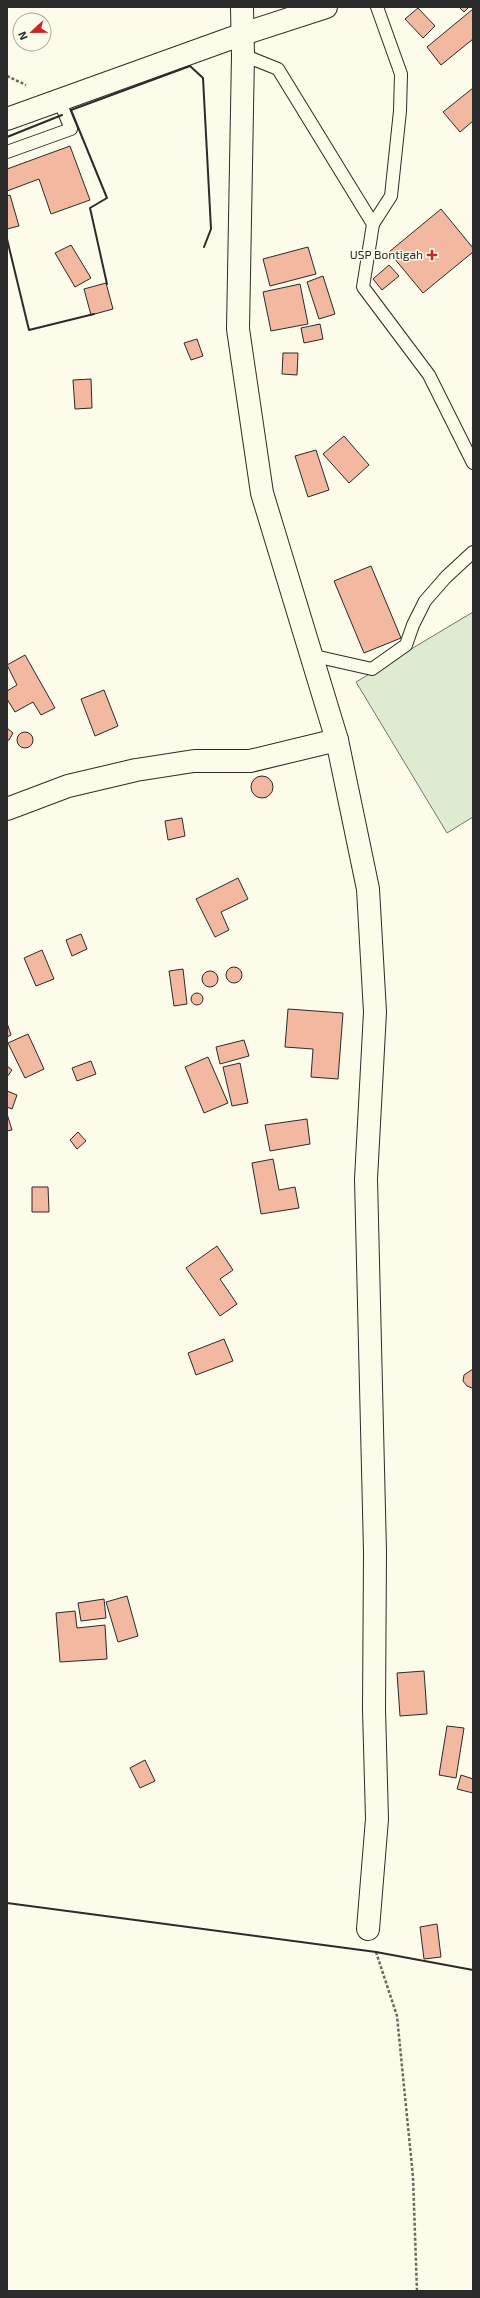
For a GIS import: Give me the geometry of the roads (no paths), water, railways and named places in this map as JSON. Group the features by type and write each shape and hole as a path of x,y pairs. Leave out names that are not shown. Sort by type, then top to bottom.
{"street":[{"path":"242,7 243,45 238,329 262,493 310,655 338,740 368,889 375,1012 366,1179 375,1552 374,1709 377,1819 368,1929"},
{"path":"7,119 60,100 243,45 326,7"},
{"path":"7,809 68,786 136,770 194,761 250,761 338,740"}],"lane":[{"path":"377,7 387,31 400,74 400,111 391,196 373,224 363,287 429,375 473,463"},
{"path":"243,45 278,69 373,224"},
{"path":"7,152 71,129 60,100"},
{"path":"310,655 372,668 383,662 406,645 413,625 425,601 446,577 473,552"}],"place":[{"name":"USP Bontigah","path":"432,255"}]}
